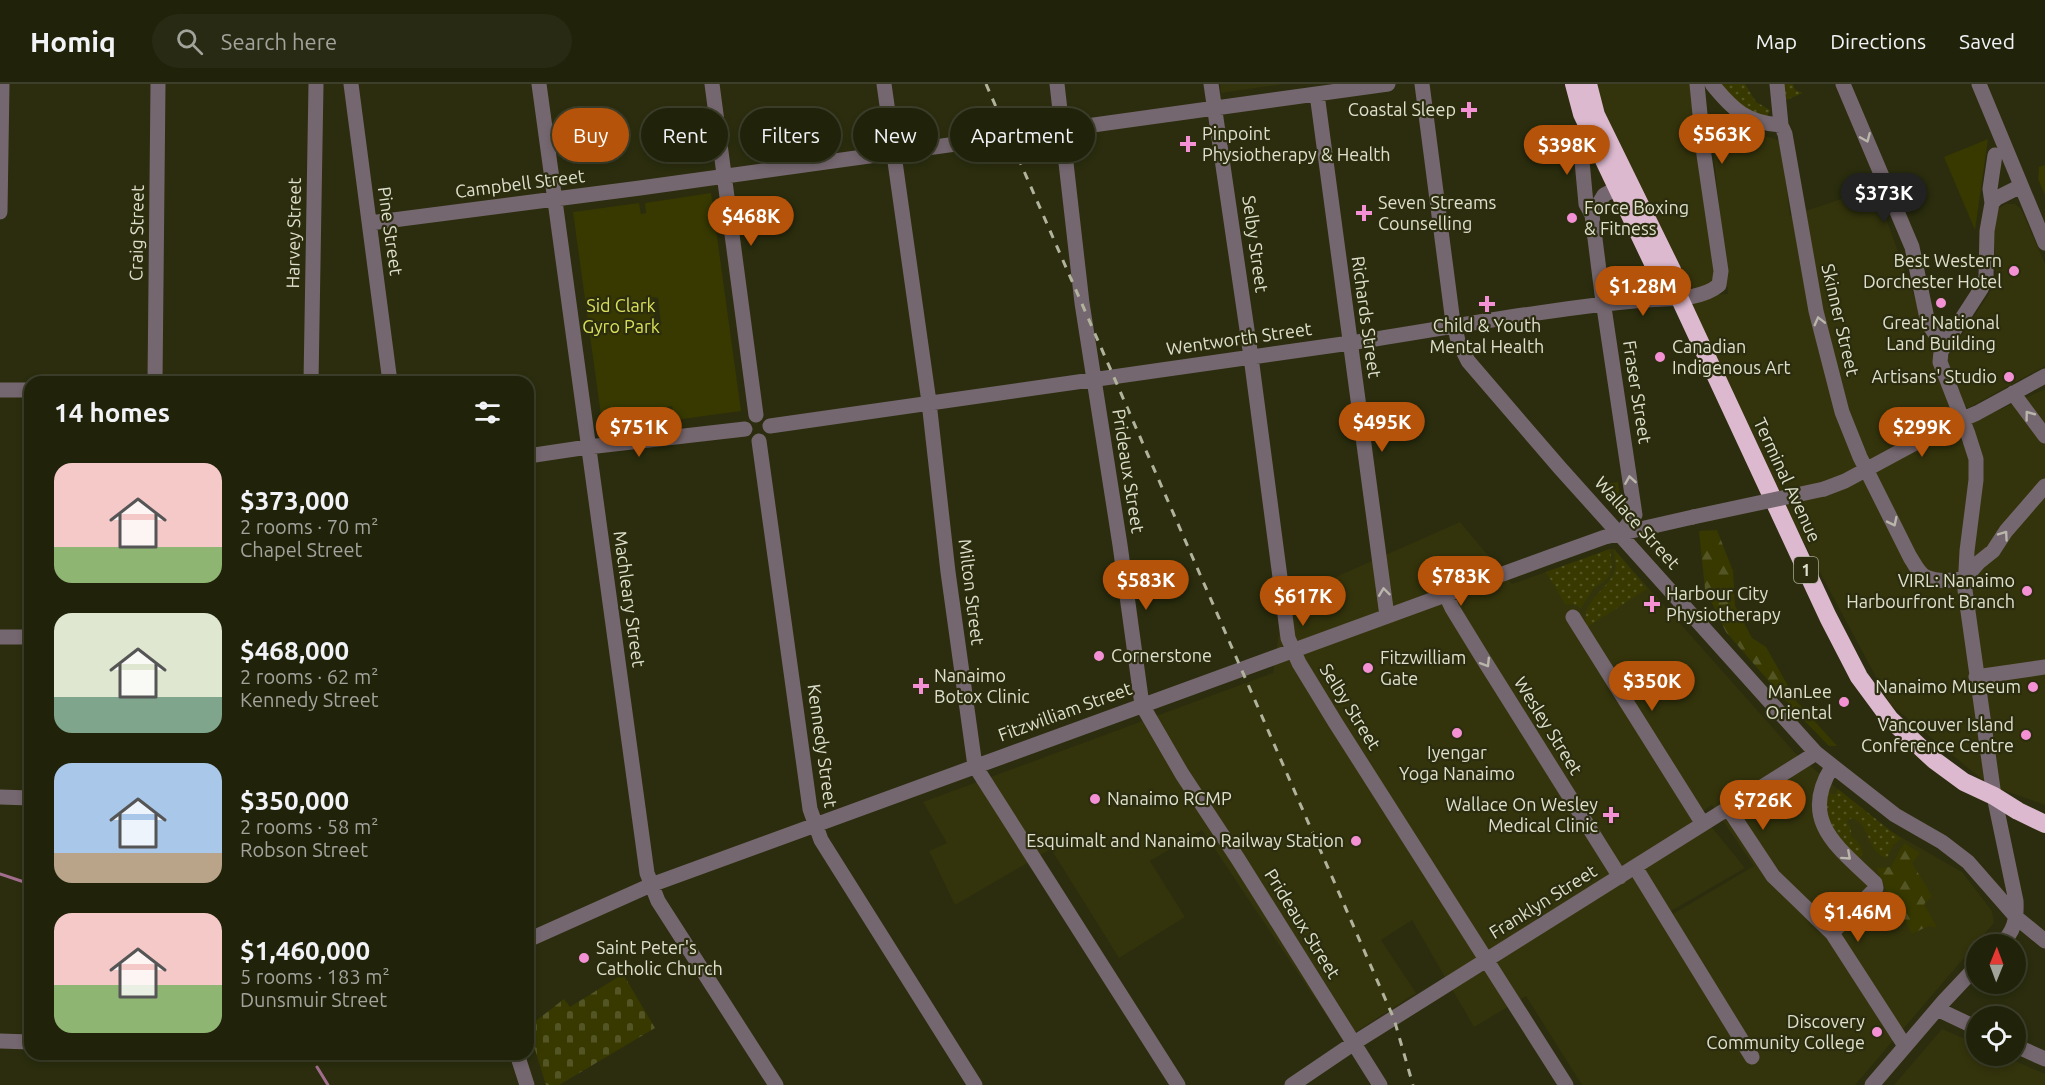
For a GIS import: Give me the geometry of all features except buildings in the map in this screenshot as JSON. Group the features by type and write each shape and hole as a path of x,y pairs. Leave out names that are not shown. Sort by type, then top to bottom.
{"highway":[{"name":"Terminal Avenue","path":"1574,84 1581,114 1659,276 1679,297"},
{"name":"Terminal Avenue","path":"1588,84 1596,115 1672,270 1679,297 1828,617 1859,676 1890,719 1916,745 1950,773 2045,824"},
{"name":"Terminal Avenue","path":"1994,796 2014,798 2045,812"}],"street":[{"path":"0,212 2,84"},
{"name":"Craig Street","path":"154,376 158,84"},
{"name":"Harvey Street","path":"311,376 316,84"},
{"name":"Pine Street","path":"351,84 389,376"},
{"name":"Machleary Street","path":"539,84 644,860 658,901 776,1085"},
{"path":"712,84 756,415"},
{"name":"Milton Street","path":"884,84 888,108"},
{"name":"Prideaux Street","path":"1057,84 1060,108"},
{"name":"Selby Street","path":"1211,84 1251,357 1287,634 1293,651 1335,722 1566,1085"},
{"name":"Campbell Street","path":"1095,124 1388,84"},
{"name":"Wallace Street","path":"1422,84 1455,326 1462,351 1473,368 1816,753 1895,815 1942,842 1968,862 2016,918 2045,940"},
{"name":"Wentworth Street","path":"770,426 1350,343 1604,304 1700,294 1713,290 1719,285 1721,271 1704,155 1697,84"},
{"path":"1712,84 1728,104 1751,120 1781,125"},
{"name":"Skinner Street","path":"1776,84 1781,125 1785,134 1816,311 1846,423 1910,557 1920,572 1924,576 1953,581 1965,578"},
{"path":"1843,84 1912,247 1928,323 1936,335 1946,343"},
{"path":"1979,84 2045,243"},
{"name":"Richards Street","path":"1317,94 1387,616"},
{"name":"Fraser Street","path":"1592,136 1582,161 1586,204 1592,215 1635,515 1621,533"},
{"path":"1992,203 1990,189 1995,155"},
{"name":"Campbell Street","path":"370,223 853,158"},
{"name":"Milton Street","path":"895,162 975,766 1178,1085"},
{"name":"Prideaux Street","path":"1067,162 1082,303 1120,545 1142,705 1182,774 1380,1085"},
{"path":"2010,934 2016,918 2016,901 1994,796 1965,590 1976,469 1974,451 1940,360 1941,352 1981,289 1986,277 1987,231 1992,203 2021,186"},
{"path":"1592,215 1604,195 1617,188"},
{"name":"Fitzwilliam Street","path":"534,937 651,885 1605,537 1824,489 1845,481 2045,376"},
{"path":"0,390 24,390"},
{"path":"2013,393 2045,436"},
{"path":"756,415 767,419 770,426 769,435 759,441 750,439 745,429 748,420 756,415"},
{"path":"534,455 745,429"},
{"name":"Kennedy Street","path":"759,441 814,825 820,840 975,1085"},
{"path":"1965,578 1978,562 1993,551 2045,486"},
{"name":"Wesley Street","path":"1446,595 1482,657 1620,877"},
{"path":"1573,617 1703,824"},
{"path":"0,637 24,637"},
{"path":"1976,677 2045,667"},
{"name":"Franklyn Street","path":"1292,1085 1354,1043 1816,753"},
{"path":"1832,767 1823,781 1820,802 1821,821 1829,838 1875,883 1876,888 1832,933"},
{"path":"0,796 24,798"},
{"path":"1728,808 1773,876 1832,933 1905,1046"},
{"path":"1635,867 1752,1056"},
{"path":"1984,880 1999,880 2005,877 2009,867"},
{"path":"1872,1085 1936,1009 1966,978"},
{"path":"1936,1009 1966,1023"},
{"path":"0,1041 24,1042"},
{"path":"2026,1050 2045,1059"},
{"path":"520,1060 527,1085"}],"shaded area":[{"path":"1220,84 1283,84 1221,93"},
{"path":"1588,84 1697,84 1721,279 1697,296 1728,294 1710,118 1781,141 1790,216 1875,188 1936,357 1955,430 2045,389 2045,805 1989,785 1891,705 1786,509"},
{"path":"2006,204 2015,204 2021,209 2045,264 2045,366 1968,408 1964,405 1947,358 1994,286 1996,275 1994,231 1999,208"},
{"path":"1460,522 1512,584 1614,549 1796,754 1882,826 1962,872 1992,911 1994,923 1985,934 1966,934 1966,956 1855,1085 1582,1085 1526,996 1474,1027 1412,920 1381,940 1416,993 1343,1040 1202,830 1150,861 1185,917 1119,958 1051,849 955,905 929,851 947,843 923,802 1273,673 1284,600","holes":["1712,805 1754,866 1673,914 1671,911 1745,868 1700,813"]},
{"path":"1942,1029 1966,1039 1966,1066 2026,1066 2045,1074 2045,1085 1894,1085"}],"green space":[{"path":"1718,84 1745,84 1756,102 1770,110 1768,115 1765,119 1754,117"},
{"path":"1782,84 1793,84 1795,90 1803,93 1784,101"},
{"path":"1988,139 1975,230 1944,157"},
{"path":"2045,165 2045,195 2038,179 2039,167"},
{"name":"Sid Clark Gyro Park","path":"711,193 741,411 675,420 672,406 667,407 669,421 603,430 573,212 639,203 641,214 646,213 645,203","holes":["652,297 658,298 661,325 656,325"]},
{"path":"1618,482 1622,513 1597,485"},
{"path":"1717,530 1733,571 1735,606 1752,638 1766,647 1797,702 1837,746 1829,746 1794,710 1726,632 1705,589 1699,531"},
{"path":"1610,549 1612,567 1608,578 1593,589 1581,608 1573,604 1566,605 1546,572"},
{"path":"1614,549 1647,589 1587,627 1585,619 1590,604 1614,573"},
{"path":"1828,786 1831,794 1836,794 1838,789 1901,839 1893,845 1887,858 1876,851 1863,826 1852,818 1846,821 1851,828 1851,836 1862,849 1862,855 1857,860 1825,818"},
{"path":"1904,843 1920,853 1912,863 1932,896 1924,904 1937,928 1928,926 1912,934 1904,919 1904,912 1886,890 1877,868 1891,867"},
{"path":"623,974 655,1028 559,1085 546,1085 534,1046 534,1022 564,999 570,1007"}],"waterway":[{"path":"0,874 24,882"},
{"path":"317,1067 328,1085"}],"railway":[{"path":"986,84 1394,1019 1413,1085"}],"place":[{"name":"Coastal Sleep","path":"1469,110"},
{"name":"Pinpoint Physiotherapy & Health","path":"1188,144"},
{"name":"Seven Streams Counselling","path":"1364,213"},
{"name":"Force Boxing & Fitness","path":"1572,218"},
{"name":"Best Western Dorchester Hotel","path":"2014,271"},
{"name":"Great National Land Building","path":"1941,303"},
{"name":"Child & Youth Mental Health","path":"1487,304"},
{"name":"Canadian Indigenous Art","path":"1660,357"},
{"name":"Artisans' Studio","path":"2009,377"},
{"name":"VIRL: Nanaimo Harbourfront Branch","path":"2027,591"},
{"name":"Harbour City Physiotherapy","path":"1652,604"},
{"name":"Cornerstone","path":"1099,656"},
{"name":"Fitzwilliam Gate","path":"1368,668"},
{"name":"Nanaimo Botox Clinic","path":"921,686"},
{"name":"Nanaimo Museum","path":"2033,687"},
{"name":"ManLee Oriental","path":"1844,702"},
{"name":"Iyengar Yoga Nanaimo","path":"1457,733"},
{"name":"Vancouver Island Conference Centre","path":"2026,735"},
{"name":"Nanaimo RCMP","path":"1095,799"},
{"name":"Wallace On Wesley Medical Clinic","path":"1611,815"},
{"name":"Esquimalt and Nanaimo Railway Station","path":"1356,841"},
{"name":"Saint Peter's Catholic Church","path":"584,958"},
{"name":"Discovery Community College","path":"1877,1032"}]}
